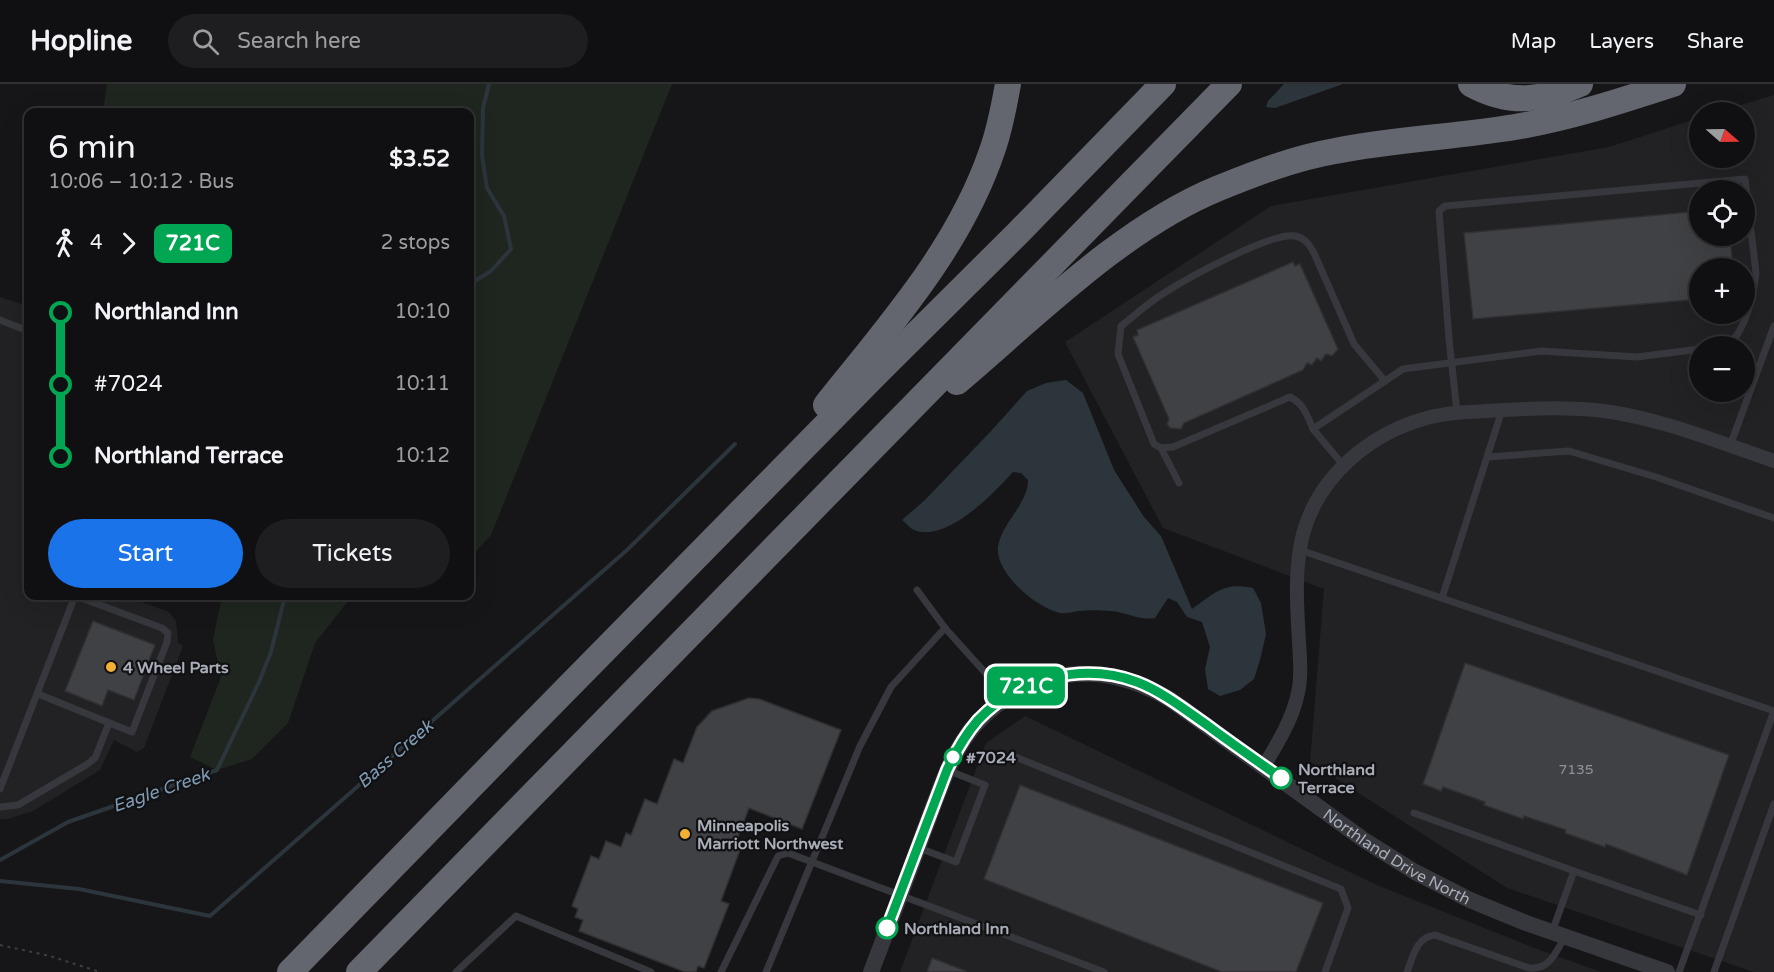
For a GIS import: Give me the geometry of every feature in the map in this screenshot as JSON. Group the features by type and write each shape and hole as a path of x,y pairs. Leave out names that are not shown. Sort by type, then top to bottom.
{"highway":[{"path":"736,518 914,295 942,253 973,197 992,151 1008,84"},
{"path":"290,972 533,722 1163,84"},
{"path":"361,972 1229,84"},
{"path":"1471,84 1494,95 1534,98 1548,96 1580,84"},
{"path":"829,491 1096,264 1141,231 1196,198 1256,174 1333,151 1515,127 1569,116 1673,84"}],"street":[{"path":"1264,766 1289,724 1298,695 1300,671 1296,583 1304,531 1314,507 1329,483 1343,465 1372,442 1398,428 1457,412 1566,409 1604,411 1651,421 1774,461"},
{"name":"Northland Drive North","path":"871,972 947,770 957,751 979,720 1026,686 1063,675 1092,673 1137,682 1171,700 1364,840 1415,872 1470,900 1558,935 1667,972"}],"lane":[{"path":"1457,412 1439,211 1445,206 1745,178 1756,273 1750,303 1736,336"},
{"path":"1179,483 1161,448 1154,444 1118,354 1121,326 1161,295 1212,267 1266,242 1287,235 1297,236 1307,241 1354,344 1385,381"},
{"path":"0,320 24,329"},
{"path":"1730,446 1774,326"},
{"path":"1313,429 1403,369 1541,351 1637,357 1689,351"},
{"path":"1161,448 1173,447 1290,397 1304,408 1313,429 1343,465"},
{"path":"1442,598 1502,410"},
{"path":"1488,457 1569,451 1656,477 1774,518"},
{"path":"1300,550 1774,711 1679,972"},
{"path":"917,590 945,628 1007,698"},
{"path":"0,789 74,600"},
{"path":"38,694 132,732 167,642 168,633 162,628 87,600"},
{"path":"766,972 860,746 891,687 945,628"},
{"path":"0,807 18,805 86,765 95,758 109,723"},
{"path":"1013,756 1341,889 1348,908 1325,972"},
{"path":"918,848 956,862 985,785 947,770"},
{"path":"1714,972 1774,804"},
{"path":"1414,813 1701,915"},
{"path":"721,972 778,856 788,853 1104,972"},
{"path":"1407,972 1421,940 1435,935 1529,968 1538,969 1546,966 1558,935 1574,871"},
{"path":"456,972 516,916 651,972"}],"path":[{"path":"0,945 50,956 100,972"}],"shaded area":[{"path":"107,84 672,84 491,535 474,554 474,108 104,108"},
{"path":"1284,84 1343,84 1275,108 1266,107 1268,101"},
{"path":"1774,95 1774,972 1754,972 1507,888 1310,762 1324,589 1163,528 1065,342 1271,206 1609,147 1689,121 1689,168 1755,168 1755,102 1751,102"},
{"path":"0,297 24,305 24,600 136,600 169,612 176,621 178,643 183,646 144,748 137,752 114,740 100,770 33,811 8,819 0,819"},
{"path":"1066,380 1083,393 1114,470 1144,517 1161,536 1192,609 1220,590 1234,586 1253,588 1261,603 1266,634 1254,679 1240,690 1220,696 1208,689 1205,669 1210,647 1202,622 1187,617 1177,602 1168,598 1155,618 1149,619 1106,611 1086,610 1062,613 1050,610 1018,587 1003,567 998,546 1027,489 1028,480 1021,473 1013,472 967,515 939,530 925,532 912,529 902,520 925,500 1027,391 1046,383"},
{"path":"221,600 349,600 315,643 288,723 252,759 217,770 190,757 221,677 213,640"},
{"path":"1025,716 1379,886 1601,972 900,972 986,743"}],"building":[{"path":"1689,212 1689,246 1731,246 1732,258 1689,258 1689,300 1473,319 1464,233"},
{"path":"1293,262 1295,266 1300,264 1338,349 1332,356 1326,354 1321,361 1317,358 1312,365 1307,363 1303,370 1184,423 1181,429 1170,428 1167,424 1169,419 1133,337 1138,335 1137,330"},
{"name":"4 Wheel Parts","path":"93,621 155,645 134,700 108,690 102,706 65,691"},
{"path":"1465,663 1729,755 1687,875 1606,844 1605,847 1565,833 1566,830 1524,816 1523,819 1484,805 1485,802 1443,787 1441,791 1423,784"},
{"name":"Minneapolis Marriott Northwest","path":"749,698 759,699 841,730 802,829 749,808 735,845 741,847 721,901 729,904 704,968 698,966 696,972 685,972 579,931 583,920 575,917 578,909 572,906 591,856 599,859 606,841 621,847 626,833 631,835 645,799 657,804 674,759 683,763 697,727 712,711"},
{"path":"1020,785 1323,903 1296,972 1222,972 984,879"},
{"path":"932,958 966,971 966,972 927,972"}],"waterway":[{"name":"Eagle Creek","path":"474,282 491,271 511,249 504,216 487,188 482,156 483,108 489,84"},
{"name":"Bass Creek","path":"0,881 79,889 210,916 627,550 735,444"},
{"name":"Eagle Creek","path":"0,860 68,822 217,770 271,652 284,600"}],"bus line":[{"name":"721C","path":"887,928 947,770 957,751 979,720 992,708 1026,686 1063,675 1080,673 1115,676 1137,682 1171,700 1281,778"}],"place":[{"name":"4 Wheel Parts","path":"111,667"},
{"name":"#7024","path":"953,757"},
{"name":"Northland Terrace","path":"1281,778"},
{"name":"Minneapolis Marriott Northwest","path":"685,834"},
{"name":"Northland Inn","path":"887,928"}]}
